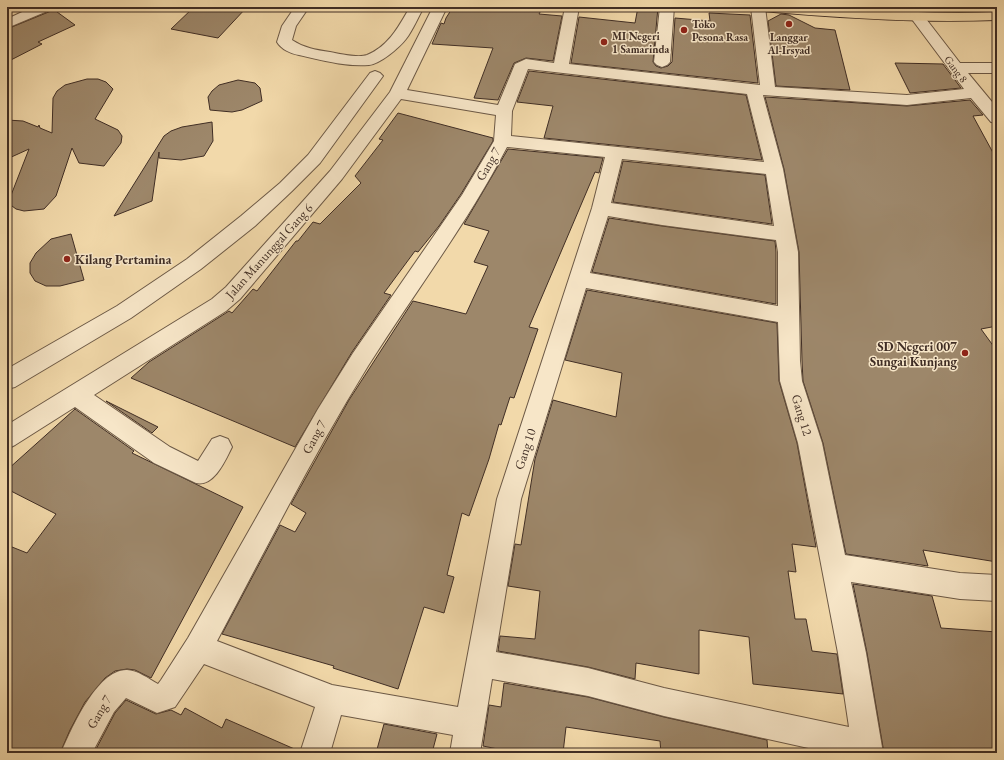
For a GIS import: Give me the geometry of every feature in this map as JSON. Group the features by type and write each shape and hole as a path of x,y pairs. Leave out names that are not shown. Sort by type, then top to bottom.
{"highway":[{"path":"762,7 843,14 918,18 997,16"}],"street":[{"path":"7,24 45,7"},
{"path":"302,7 289,26 284,42 299,51 343,59 369,60 386,50 400,37 417,7"},
{"name":"Jalan Manunggal Gang 6","path":"7,438 219,305 233,293 336,175 397,93 440,7"},
{"path":"572,7 560,69 761,90 906,100 975,93"},
{"path":"662,62 667,7"},
{"path":"758,7 761,90"},
{"name":"Gang 8","path":"918,18 975,93 997,118"},
{"name":"Gang 7","path":"76,753 106,698 113,689 120,684 128,684 157,699 165,697 171,690 198,648 326,416 361,359 464,206 493,158 502,140 504,111 520,67 522,65 560,69"},
{"path":"956,68 997,68"},
{"path":"7,380 124,312 194,264 248,221 286,187 314,159 375,76"},
{"name":"Gang 12","path":"761,90 789,264 789,361 791,381 810,443 852,653 868,750"},
{"path":"397,93 504,111"},
{"path":"502,140 774,169"},
{"name":"Gang 10","path":"465,753 482,663 509,499 601,208 615,152"},
{"path":"601,208 662,218 785,234"},
{"path":"579,280 789,316"},
{"path":"75,395 162,455 196,472 201,473 206,469 220,447"},
{"path":"834,566 960,586 997,588"},
{"path":"198,648 332,699 471,724"},
{"path":"482,663 588,682 664,702 868,750"},
{"path":"315,753 332,699"}],"building":[{"path":"194,7 247,7 218,38 171,29"},
{"path":"453,7 543,7 539,14 562,16 553,61 526,58 514,63 498,100 474,98 493,48 432,44 441,23 444,24"},
{"path":"638,7 658,7 653,62 656,66 661,68 668,66 672,62 675,18 710,21 709,13 750,15 758,83 571,63 579,17 635,23"},
{"path":"53,9 75,25 38,42 42,44 7,62 7,29"},
{"path":"781,14 789,15 815,28 835,30 850,90 776,86 768,21"},
{"path":"895,63 943,64 961,88 910,93"},
{"path":"529,71 746,95 762,160 544,138 553,106 517,102"},
{"path":"87,79 98,79 106,82 113,89 95,119 118,130 122,136 121,143 104,166 79,163 72,148 56,196 44,209 24,211 16,209 8,203 29,149 7,159 7,120 23,121 38,127 39,125 40,128 52,133 53,98 57,91 65,85"},
{"path":"238,80 255,83 260,88 262,101 242,110 232,112 210,110 208,97 212,91 219,85"},
{"path":"765,97 907,106 970,100 983,115 973,116 997,160 997,326 981,329 997,351 997,562 923,550 928,566 846,554 823,443 803,381 799,252 784,169"},
{"path":"398,113 493,138 493,141 461,194 439,226 418,252 415,251 384,293 391,295 352,352 295,447 131,378 149,362 229,311 232,313 253,289 257,291 296,241 298,241 313,222 320,224 361,183 355,176 383,140 379,139"},
{"path":"212,122 213,141 204,156 181,160 159,158 159,152 152,201 114,216 164,136 171,131 182,127"},
{"path":"508,149 603,158 599,173 595,172 529,327 538,329 514,398 510,397 501,425 499,424 489,459 469,516 462,513 447,575 454,577 444,613 424,607 398,689 333,668 334,666 222,634 280,525 295,532 306,513 291,504 349,400 413,301 466,314 488,266 474,262 489,231 464,224"},
{"path":"623,161 765,175 772,224 613,202"},
{"path":"609,218 775,241 776,304 592,272"},
{"name":"Kilang Pertamina","path":"71,234 84,280 60,286 46,286 35,281 30,273 30,263 36,253 51,239"},
{"path":"587,290 777,323 779,381 797,443 816,547 792,544 796,572 788,571 795,619 806,619 812,651 837,654 843,694 753,684 749,637 699,630 699,674 636,663 635,679 588,667 498,651 500,636 535,639 540,591 508,586 515,544 521,545 535,459 553,400 616,417 622,373 565,360"},
{"path":"106,401 158,427 152,433"},
{"path":"75,409 134,451 132,453 243,507 151,678 135,670 127,669 115,671 105,678 85,702 60,753 7,753 7,545 27,553 56,514 7,489 7,470"},
{"path":"853,584 932,596 941,628 997,632 997,753 884,753 867,653"},
{"path":"504,683 588,697 664,717 767,740 768,753 661,753 660,741 566,727 563,753 517,753 483,746 489,705 501,707"},
{"path":"126,700 156,714 171,710 181,715 185,708 222,728 226,719 299,751 299,753 94,753 115,713"},
{"path":"384,724 437,734 432,753 376,753"}],"place":[{"name":"Langgar Al-Irsyad","path":"789,24"},
{"name":"Toko Pesona Rasa","path":"684,30"},
{"name":"MI Negeri 1 Samarinda","path":"604,42"},
{"name":"Kilang Pertamina","path":"67,259"},
{"name":"SD Negeri 007 Sungai Kunjang","path":"965,353"}]}
